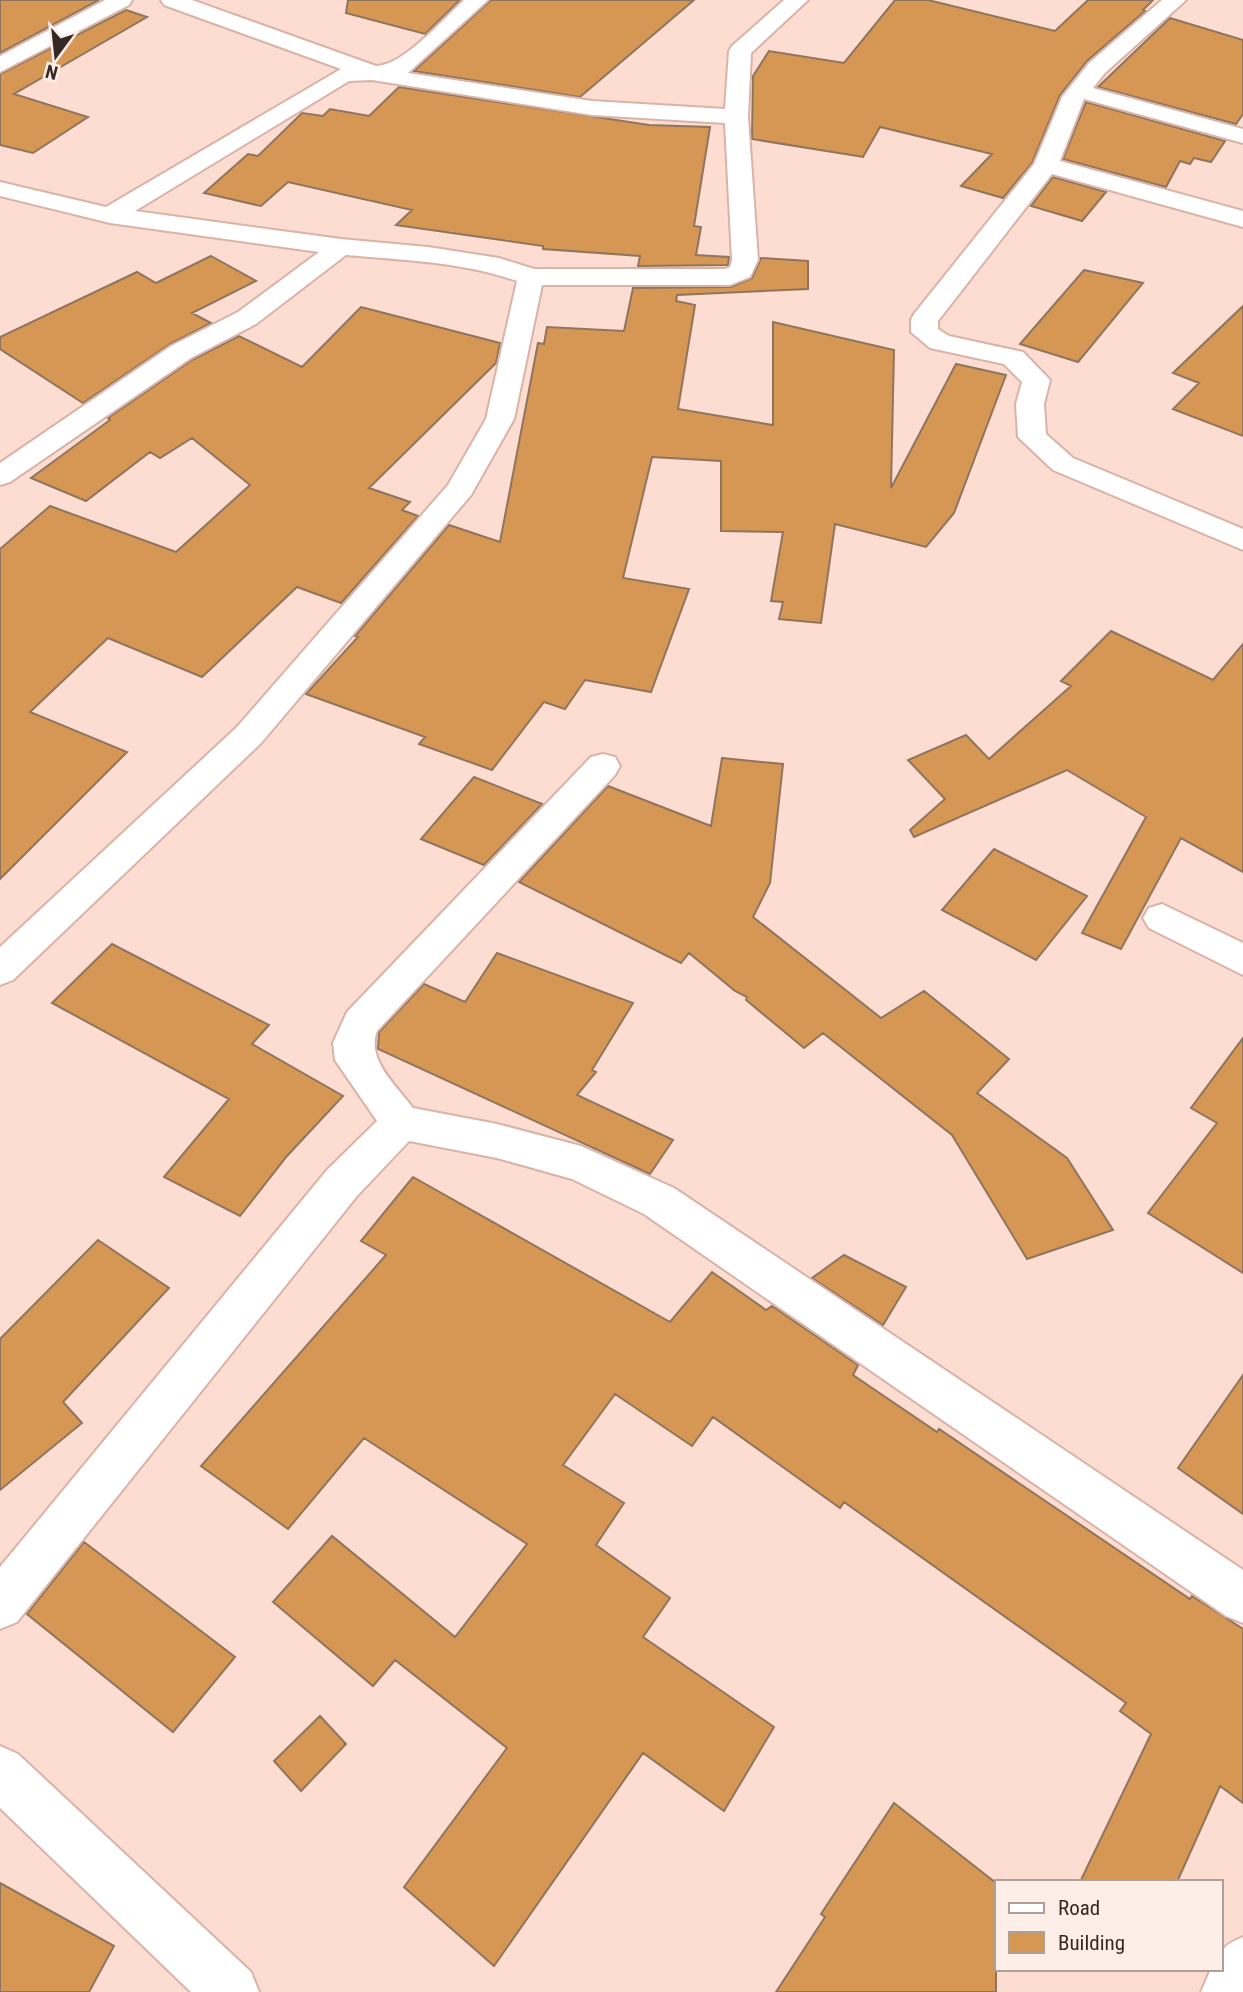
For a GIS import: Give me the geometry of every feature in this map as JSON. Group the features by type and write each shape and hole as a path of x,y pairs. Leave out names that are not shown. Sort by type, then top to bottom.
{"street":[{"path":"0,65 121,0"},
{"path":"172,0 379,75 394,72 413,58 477,0"},
{"path":"0,189 110,215 499,266 531,277 730,277 741,271 745,260 736,117 740,51 797,0"},
{"path":"1175,0 1097,68 1070,102 1046,165 924,320 925,332 940,342 1013,358 1035,380 1030,404 1032,438 1063,464 1243,540"},
{"path":"110,215 344,75 379,75 592,108 736,117"},
{"path":"1079,91 1243,135"},
{"path":"1046,165 1243,219"},
{"path":"0,476 181,352 247,318 341,247"},
{"path":"0,970 249,735 460,489 500,419 531,277"},
{"path":"603,766 361,1023 353,1043 355,1060 401,1123 497,1141 581,1164 659,1200 1243,1599"},
{"path":"1162,918 1243,960"},
{"path":"0,1605 342,1184 401,1123"},
{"path":"0,1773 230,1992"},
{"path":"1229,1992 1243,1965"}],"building":[{"path":"0,0 99,0 0,53"},
{"path":"348,0 460,0 425,34 346,13"},
{"path":"491,0 694,0 580,97 414,71"},
{"path":"895,0 928,0 1055,31 1088,0 1153,0 1143,10 1145,11 1087,61 1060,95 1032,163 1003,198 961,186 992,154 880,127 863,157 752,139 753,76 769,51 844,63"},
{"path":"126,10 147,17 14,94 88,117 33,153 0,145 0,74"},
{"path":"1170,18 1243,40 1243,114 1236,124 1098,87"},
{"path":"399,87 649,125 710,127 694,226 701,227 696,255 729,257 728,265 638,266 640,256 543,249 543,246 396,225 412,210 288,182 261,206 204,193 248,154 258,156 302,113 323,116 330,109 369,116"},
{"path":"1086,102 1225,141 1211,162 1194,158 1190,164 1180,161 1166,187 1063,159"},
{"path":"1053,177 1106,192 1082,221 1031,206"},
{"path":"211,256 256,281 192,313 211,323 170,344 83,403 0,349 0,337 137,272 156,283"},
{"path":"761,258 808,261 808,289 677,295 676,301 695,305 678,409 773,425 773,322 894,350 891,488 956,364 1006,375 954,513 926,547 835,524 821,623 779,619 783,602 771,601 783,532 721,531 721,461 652,457 623,578 689,589 651,692 585,680 565,709 544,702 492,770 419,744 425,737 306,694 358,637 355,636 449,525 500,542 538,343 544,344 547,327 624,331 633,288 731,287 752,278"},
{"path":"1084,270 1143,283 1078,362 1020,344"},
{"path":"1243,306 1243,436 1173,409 1199,383 1173,373"},
{"path":"361,307 500,343 496,363 369,488 410,502 402,510 418,516 341,603 297,587 202,677 108,638 30,712 127,752 0,879 0,549 50,506 176,552 250,485 192,438 160,458 150,452 86,501 31,478 110,420 108,418 192,360 239,336 302,367"},
{"path":"1111,631 1213,680 1243,644 1243,872 1181,838 1121,949 1082,933 1146,817 1067,770 914,837 910,830 945,799 908,760 966,735 989,759 1071,686 1061,681"},
{"path":"722,758 783,764 770,883 753,917 881,1018 924,991 1009,1059 977,1093 1067,1158 1113,1230 1027,1259 952,1135 823,1033 804,1048 746,1000 747,997 735,991 689,953 681,963 519,882 608,786 711,826"},
{"path":"474,777 542,804 484,865 421,839"},
{"path":"994,849 1087,896 1036,960 942,910"},
{"path":"112,944 269,1025 252,1044 343,1096 287,1156 240,1216 164,1177 229,1099 52,1003"},
{"path":"497,953 633,1003 592,1070 596,1072 577,1095 673,1140 650,1174 378,1049 379,1032 424,984 465,1002"},
{"path":"1243,1038 1243,1273 1148,1213 1217,1123 1191,1108"},
{"path":"413,1177 670,1322 712,1272 766,1310 772,1306 858,1365 853,1375 937,1432 939,1429 1190,1599 1192,1596 1243,1629 1243,1803 1220,1786 1178,1880 1081,1880 1151,1734 1120,1711 1126,1703 844,1502 840,1508 713,1417 692,1446 615,1394 563,1465 624,1503 596,1545 670,1598 643,1637 774,1727 724,1811 643,1753 494,1966 404,1887 507,1748 395,1660 373,1686 273,1602 332,1536 455,1637 527,1544 364,1438 288,1529 201,1466 386,1255 361,1241"},
{"path":"98,1240 169,1288 63,1402 82,1423 0,1490 0,1339"},
{"path":"844,1255 906,1287 883,1325 812,1278"},
{"path":"1243,1375 1243,1514 1178,1468"},
{"path":"84,1542 235,1657 173,1732 27,1614"},
{"path":"320,1716 346,1744 301,1791 274,1761"},
{"path":"894,1803 995,1882 996,1992 776,1992 825,1917 821,1914"},
{"path":"0,1883 114,1946 89,1992 0,1992"}]}
